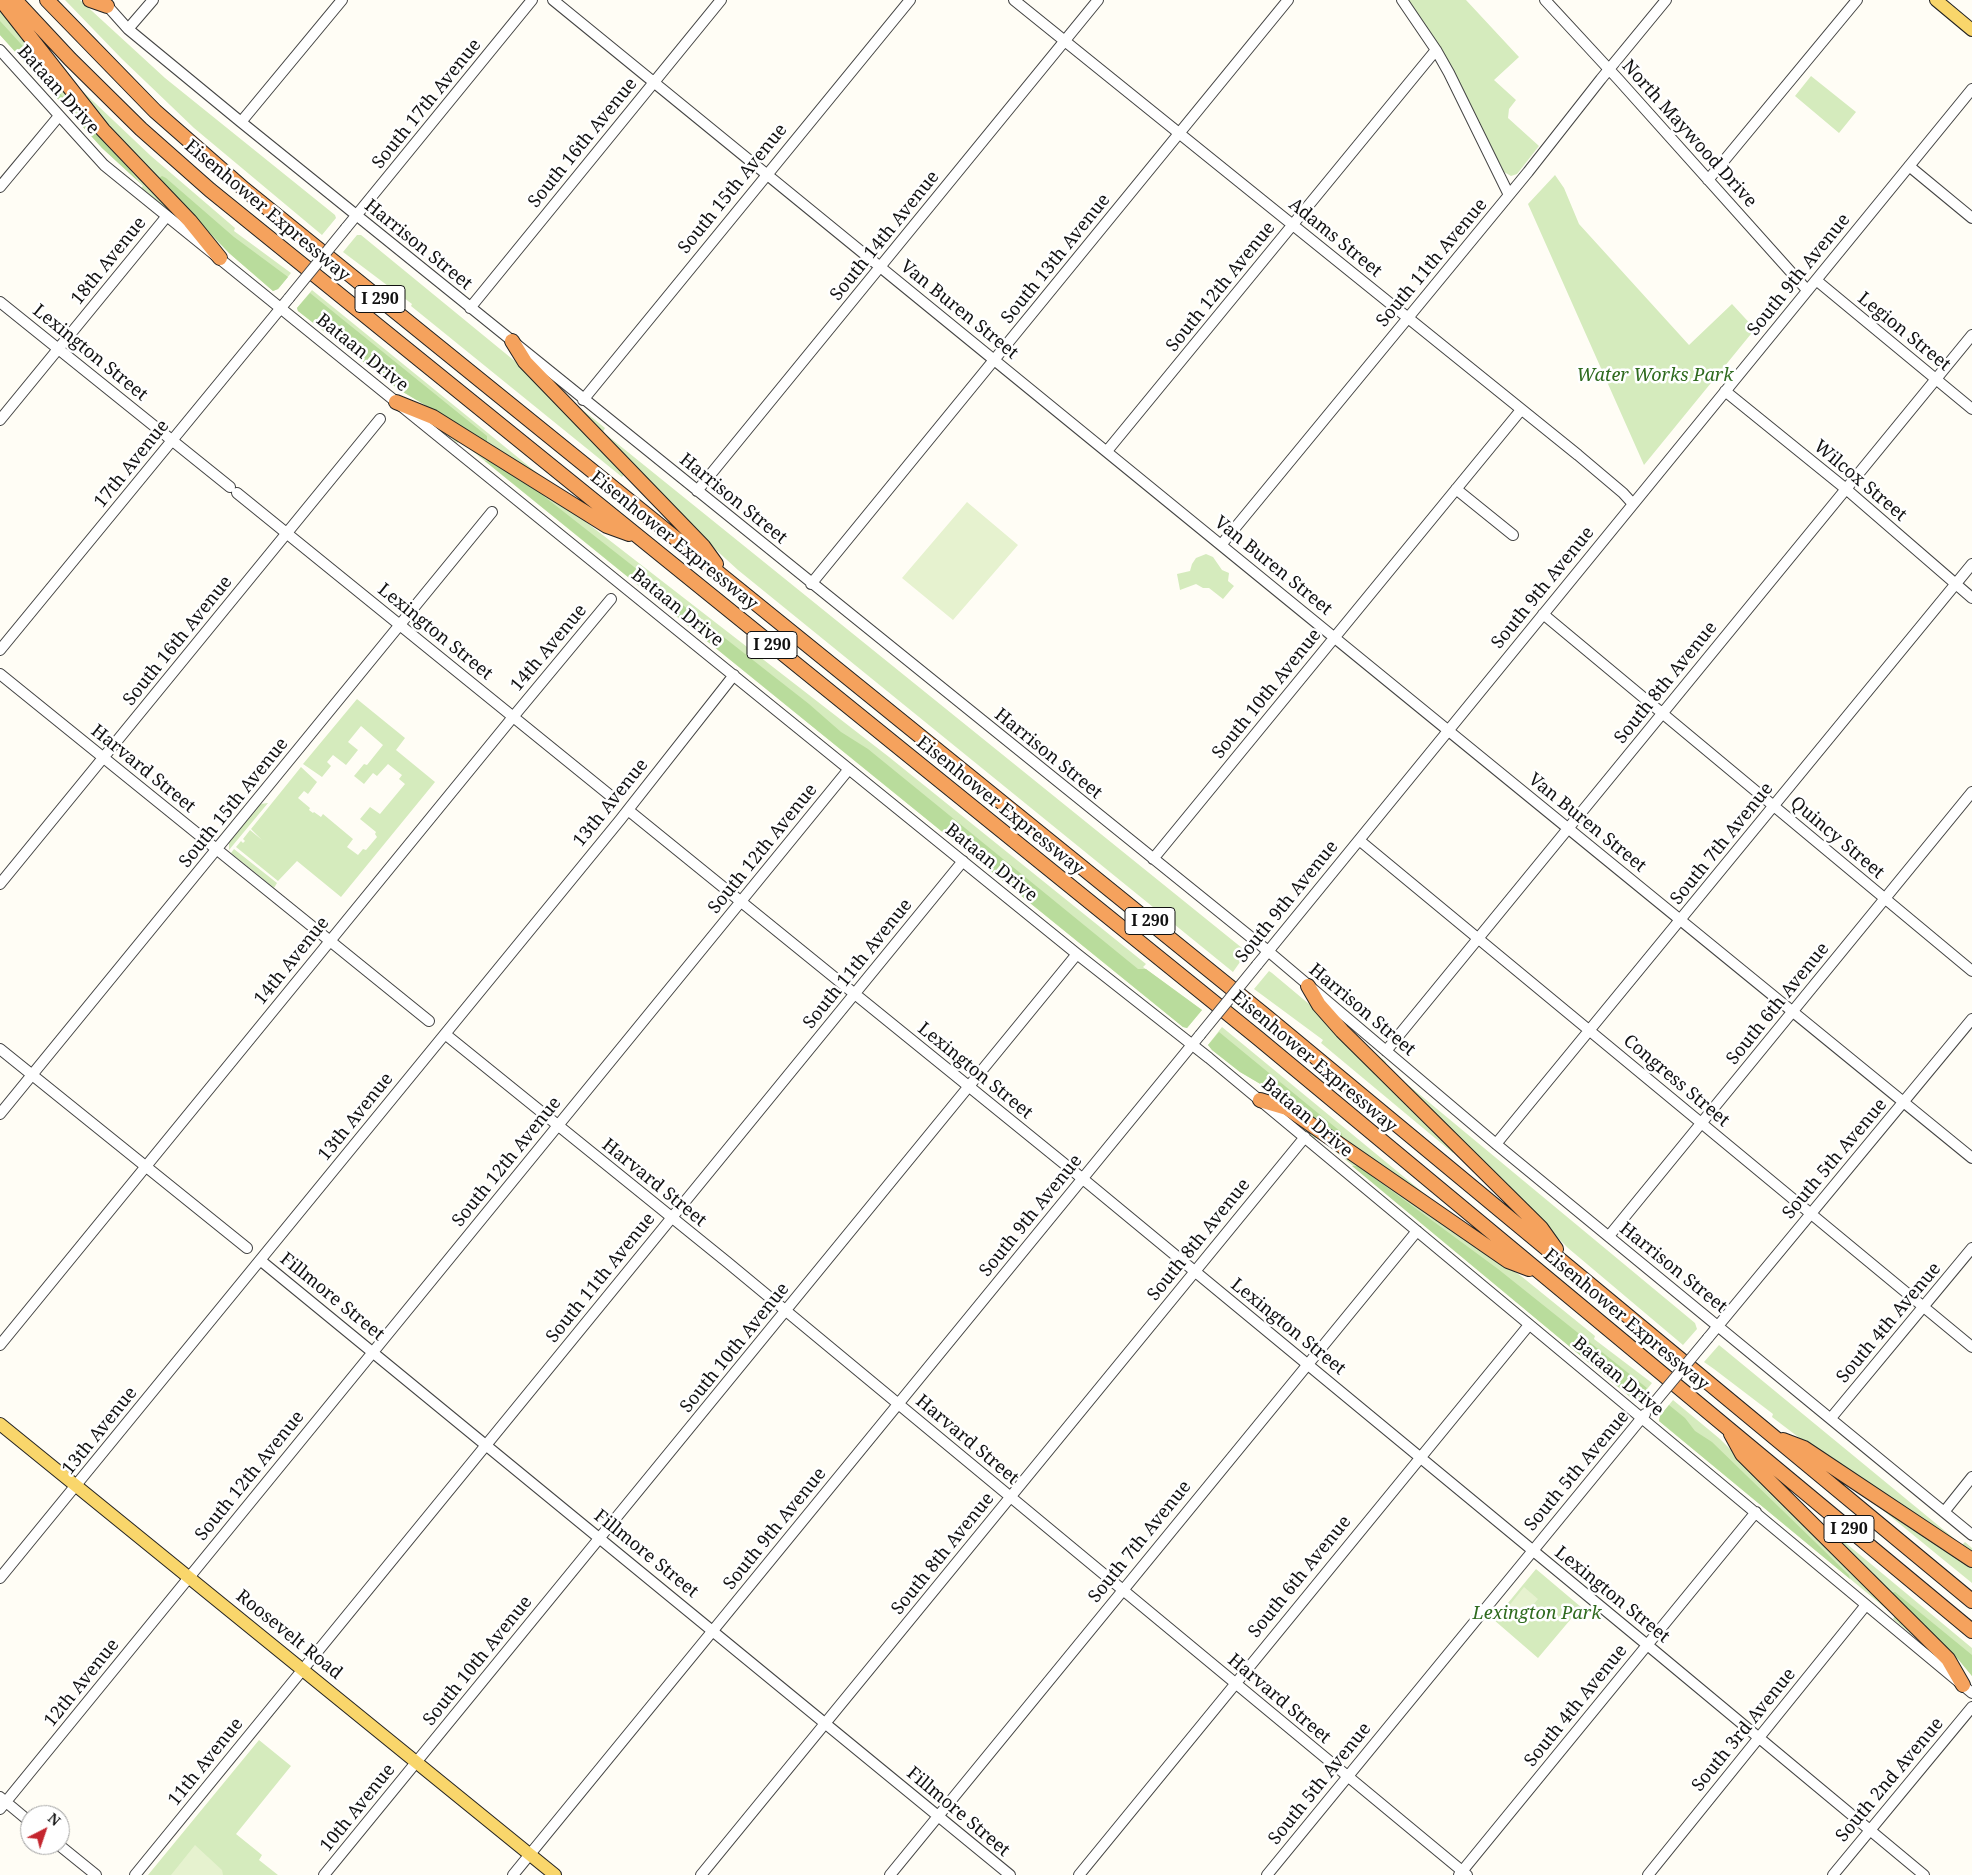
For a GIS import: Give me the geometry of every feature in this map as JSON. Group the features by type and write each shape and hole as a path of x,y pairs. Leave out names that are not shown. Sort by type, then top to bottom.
{"highway":[{"path":"1,0 88,113 190,220 220,258"},
{"name":"Eisenhower Expressway","path":"15,0 70,59 141,130 210,190 1258,1038 1972,1630"},
{"name":"Eisenhower Expressway","path":"47,0 155,111 209,159 1259,1011 1972,1601"},
{"path":"90,0 105,3"},
{"path":"512,341 526,362 703,546 728,580"},
{"path":"396,402 433,417 607,526 640,538"},
{"path":"1308,986 1318,1005 1342,1031 1541,1228 1568,1266"},
{"path":"1260,1100 1287,1108 1508,1261 1542,1274"},
{"path":"1727,1427 1742,1454 1948,1659 1967,1689"},
{"path":"1771,1436 1804,1448 1972,1560"}],"main road":[{"path":"1936,0 1972,30"},
{"name":"Roosevelt Road","path":"0,1424 555,1875"}],"street":[{"path":"128,29 153,0"},
{"path":"242,122 342,0"},
{"name":"South 17th Avenue","path":"289,298 532,0"},
{"name":"Van Buren Street","path":"553,0 1972,1158"},
{"name":"South 16th Avenue","path":"470,308 721,0"},
{"name":"South 15th Avenue","path":"584,400 910,0"},
{"name":"Adams Street","path":"1014,0 1624,493 1633,504"},
{"name":"South 14th Avenue","path":"697,491 1098,0"},
{"name":"South 13th Avenue","path":"812,584 1288,0"},
{"path":"1402,0 1436,50 1469,110 1509,195"},
{"name":"North Maywood Drive","path":"1545,0 1807,290"},
{"name":"South 11th Avenue","path":"1221,544 1509,195 1666,0"},
{"path":"1708,180 1857,0"},
{"name":"Harrison Street","path":"105,3 128,29 356,216 1268,951 1496,1144 1972,1535"},
{"name":"Bataan Drive","path":"0,50 104,164 1077,954 1192,1044 1967,1689"},
{"name":"South 12th Avenue","path":"1107,451 1436,50"},
{"name":"South 9th Avenue","path":"513,1875 1972,89"},
{"path":"0,187 59,116"},
{"path":"1909,166 1972,218"},
{"name":"18th Avenue","path":"0,420 167,216"},
{"name":"Legion Street","path":"1816,280 1972,409"},
{"name":"17th Avenue","path":"0,650 289,298"},
{"name":"Lexington Street","path":"0,302 612,797"},
{"name":"South 8th Avenue","path":"1386,1051 1972,335"},
{"name":"Wilcox Street","path":"1725,392 1846,489 1972,598"},
{"name":"South 10th Avenue","path":"1153,859 1521,410"},
{"name":"South 16th Avenue","path":"0,884 380,419"},
{"path":"1456,489 1513,535"},
{"name":"South 15th Avenue","path":"0,1114 492,512"},
{"name":"South 7th Avenue","path":"1496,1144 1972,564"},
{"name":"14th Avenue","path":"0,1345 611,599"},
{"name":"Quincy Street","path":"1543,614 1972,971"},
{"name":"Harvard Street","path":"0,674 429,1021"},
{"name":"13th Avenue","path":"0,1578 628,810 734,675"},
{"name":"South 12th Avenue","path":"189,1576 849,769"},
{"name":"South 6th Avenue","path":"1609,1236 1972,792"},
{"name":"Lexington Street","path":"628,810 1082,1179 1647,1644 1924,1875"},
{"name":"Congress Street","path":"1359,840 1972,1347"},
{"name":"South 11th Avenue","path":"303,1669 963,861"},
{"name":"South 10th Avenue","path":"417,1762 1077,954"},
{"name":"South 5th Avenue","path":"1267,1875 1532,1550 1972,1019"},
{"name":"Harvard Street","path":"445,1034 786,1311 1348,1776 1463,1874"},
{"path":"0,1049 247,1248"},
{"name":"South 8th Avenue","path":"701,1875 1305,1137"},
{"name":"South 7th Avenue","path":"890,1875 1417,1231"},
{"name":"South 4th Avenue","path":"1831,1418 1972,1248"},
{"name":"Fillmore Street","path":"260,1260 1010,1875"},
{"name":"South 6th Avenue","path":"1079,1875 1530,1324"},
{"path":"1944,1512 1972,1477"},
{"name":"South 4th Avenue","path":"1463,1874 1647,1644 1756,1512"},
{"name":"12th Avenue","path":"2,1803 189,1576"},
{"name":"South 3rd Avenue","path":"1648,1875 1866,1605"},
{"name":"11th Avenue","path":"134,1875 303,1669"},
{"name":"South 2nd Avenue","path":"1833,1875 1972,1706"},
{"name":"10th Avenue","path":"324,1875 417,1762"},
{"path":"2,1803 20,1815"},
{"path":"70,1854 96,1875"}],"green space":[{"path":"65,0 80,0 165,78 335,215 336,218 322,235 194,128 122,59"},
{"path":"1407,0 1466,0 1519,57 1494,80 1516,100 1509,109 1508,118 1539,146 1517,174 1511,176 1504,172 1437,43"},
{"path":"0,11 179,218 141,188 143,186 102,148 0,35"},
{"path":"0,21 21,44 76,113 138,181 102,148 0,35"},
{"path":"1811,76 1856,112 1839,133 1795,96"},
{"path":"76,85 151,156 235,228 234,231 291,273 278,289 273,291 229,253 183,207 102,122 74,87"},
{"name":"Water Works Park","path":"1555,175 1564,188 1579,224 1689,345 1732,304 1755,329 1644,465 1528,204"},
{"path":"162,176 234,237 288,277 278,289 273,291 229,253 159,178"},
{"path":"357,235 361,235 522,367 625,473 622,477 411,306 412,304 343,252"},
{"path":"312,290 542,477 541,479 464,428 398,389 298,311 297,308"},
{"path":"310,293 487,436 487,442 398,389 298,311 297,308"},
{"path":"564,395 605,428 603,432 1247,952 1233,972 738,570 692,528"},
{"path":"432,423 564,505 889,757 1146,964 1143,967 1202,1010 1187,1028 1183,1027 460,441 457,443"},
{"path":"489,460 541,494 809,704 841,732 868,749 1138,969 1146,969 1202,1010 1187,1028 1183,1027 485,461"},
{"path":"967,502 1018,545 953,620 902,578"},
{"path":"1206,554 1213,557 1222,570 1229,573 1228,581 1234,586 1223,599 1209,588 1203,588 1196,584 1180,590 1177,574 1190,571 1196,558"},
{"path":"357,699 405,738 396,750 435,782 341,897 297,861 278,881 236,847 241,841 243,843 245,841 243,839 250,830 262,840 251,829 301,767 317,782 308,794 304,791 298,798 313,813 321,817 323,814 353,839 347,847 358,855 363,849 366,850 377,837 376,832 360,819 370,807 380,814 405,784 399,779 402,775 388,764 377,776 373,773 364,784 354,776 364,764 367,765 383,745 361,726 348,742 358,750 346,765 333,755 327,762 331,766 322,777 303,764"},
{"path":"268,803 229,850 229,842 260,804"},
{"path":"234,849 277,883 274,888 231,853"},
{"path":"1269,971 1309,1004 1455,1150 1453,1153 1321,1043 1323,1040 1254,989"},
{"path":"1222,1027 1432,1200 1291,1102 1240,1072 1212,1050 1208,1045"},
{"path":"1219,1032 1341,1132 1343,1138 1291,1102 1240,1072 1212,1050 1208,1045"},
{"path":"1352,1034 1386,1062 1384,1065 1695,1323 1697,1329 1683,1345 1568,1248"},
{"path":"1285,1114 1521,1276 1595,1336 1594,1339 1652,1383 1639,1399 1634,1400 1317,1136 1315,1139"},
{"path":"1352,1166 1358,1166 1498,1269 1647,1388 1638,1400 1634,1400"},
{"path":"1719,1345 1962,1545 1965,1542 1972,1548 1972,1553 1810,1446 1772,1417 1773,1414 1704,1362"},
{"path":"1673,1400 1720,1439 1933,1652 1893,1619 1895,1616 1659,1421 1660,1416"},
{"path":"1669,1405 1685,1418 1695,1431 1712,1442 1849,1575 1850,1579 1659,1421 1660,1416"},
{"path":"1873,1502 1972,1565 1972,1583 1945,1561"},
{"path":"1830,1530 1972,1648 1972,1676 1958,1659 1944,1648 1828,1533"},
{"name":"Lexington Park","path":"1536,1569 1581,1607 1538,1658 1494,1620"},
{"path":"1524,1587 1538,1599 1518,1623 1504,1612"},
{"path":"1895,1592 1972,1655 1972,1676 1958,1659 1891,1593"},
{"path":"259,1740 291,1766 236,1834 262,1855 259,1860 278,1875 148,1875"},
{"path":"195,1845 222,1870 223,1875 171,1875"}]}
